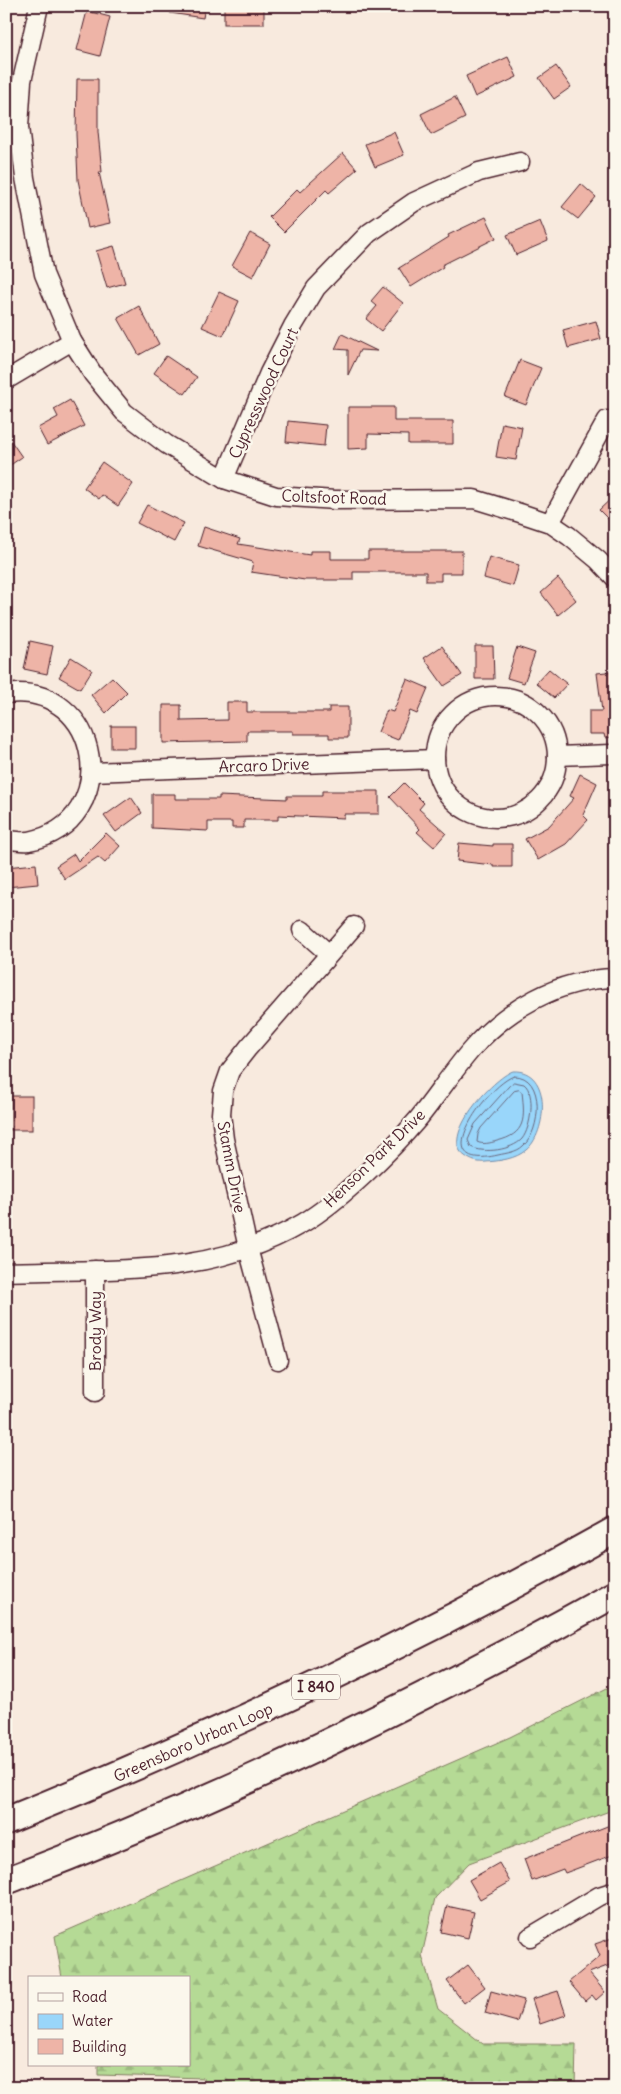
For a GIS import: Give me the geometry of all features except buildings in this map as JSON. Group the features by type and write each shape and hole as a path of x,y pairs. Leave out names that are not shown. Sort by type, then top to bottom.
{"highway":[{"name":"Greensboro Urban Loop","path":"6,1821 174,1752 292,1698 457,1616 615,1530"},
{"path":"6,1881 119,1836 299,1757 482,1666 615,1594"}],"street":[{"name":"Coltsfoot Road","path":"40,6 12,127 25,178 44,274 72,340 93,374 124,412 166,444 224,479 276,496 335,500 474,499 550,523 598,560 615,578"},
{"name":"Cypresswood Court","path":"224,479 269,372 293,326 316,288 368,233 414,202 479,172 520,162"},
{"path":"6,380 72,340"},
{"path":"550,523 607,420"},
{"path":"6,694 19,693 43,697 64,708 80,726 90,748 92,772 86,796 73,818 52,833 28,841 6,840"},
{"path":"494,696 518,701 538,713 552,733 557,756 553,779 540,799 521,813 498,818 474,814 454,801 440,782 435,759 439,735 452,715 472,702 494,696"},
{"path":"557,756 612,754"},
{"name":"Arcaro Drive","path":"92,772 435,759"},
{"name":"Stamm Drive","path":"278,1360 248,1248 224,1139 221,1114 223,1092 230,1071 329,954 347,925"},
{"path":"302,930 329,954"},
{"name":"Henson Park Drive","path":"6,1272 130,1271 184,1265 209,1260 248,1248 304,1222 336,1200 417,1120 471,1050 502,1020 531,1000 559,989 588,980 615,978"},
{"name":"Brody Way","path":"94,1270 95,1392"},
{"path":"530,1937 600,1896 615,1891"}],"green space":[{"path":"615,1684 615,1809 469,1863 435,1898 422,1955 438,2009 483,2044 576,2044 575,2088 204,2088 204,2078 98,2075 98,2066 190,2066 190,1976 62,1976 55,1936 510,1737"}],"water":[{"path":"513,1071 526,1073 535,1080 540,1091 542,1117 533,1142 522,1153 507,1159 478,1162 470,1159 458,1147 458,1136 463,1123 471,1109 482,1096 504,1076"}]}
